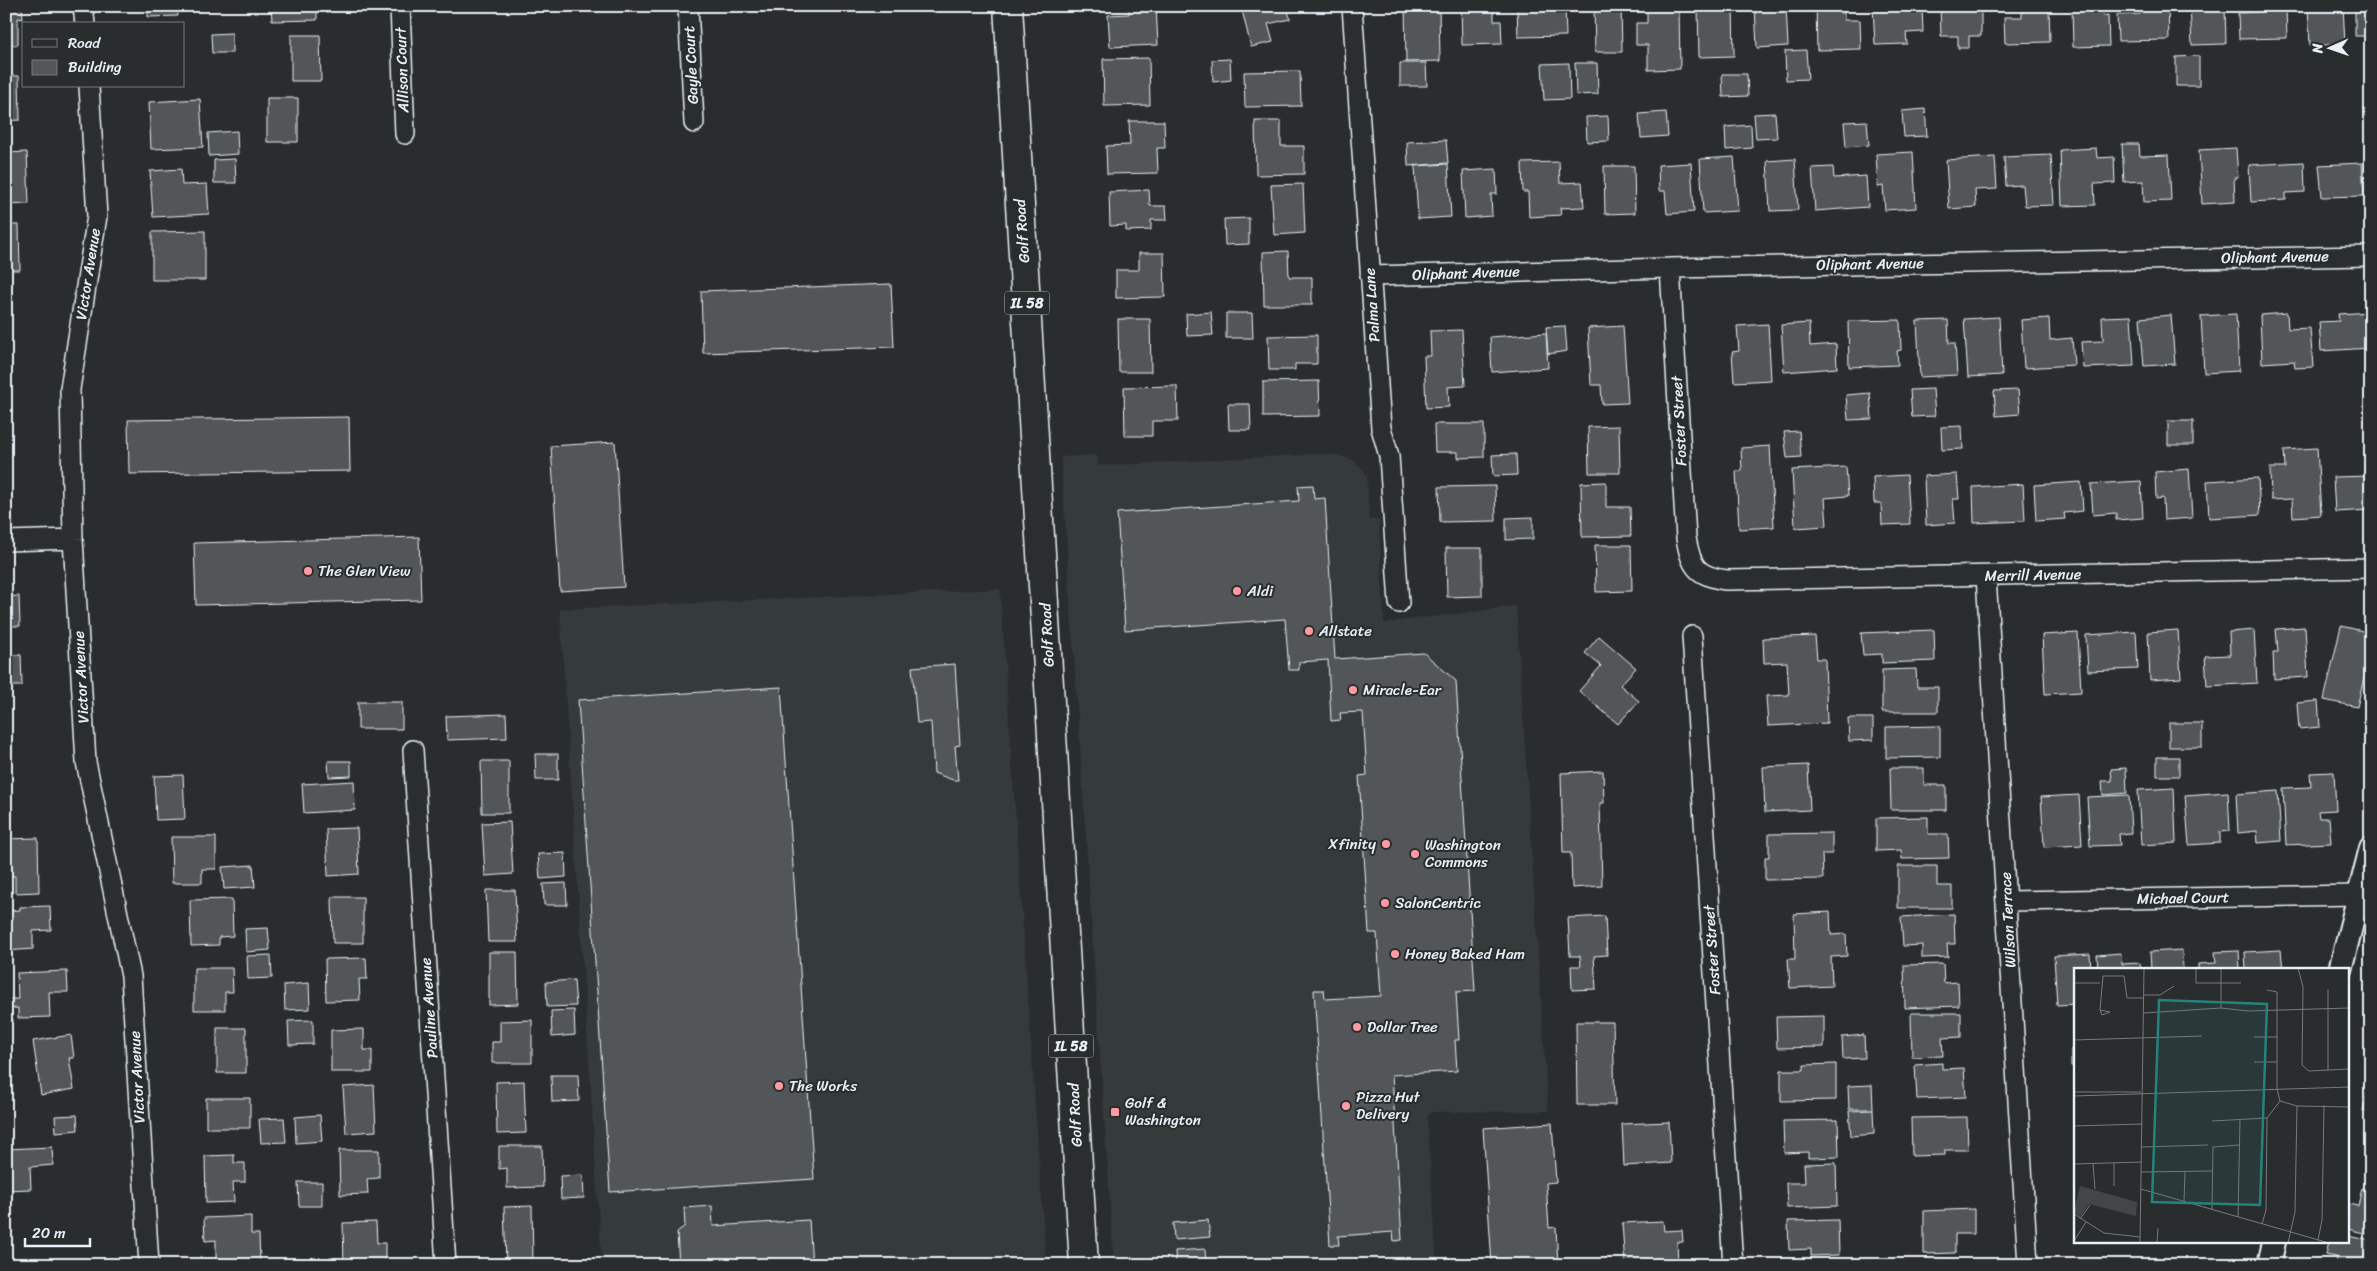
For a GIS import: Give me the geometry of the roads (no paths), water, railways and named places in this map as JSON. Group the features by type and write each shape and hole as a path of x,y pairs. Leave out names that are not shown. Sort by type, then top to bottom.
{"main road":[{"name":"Golf Road","path":"1008,6 1084,1265"}],"street":[{"path":"84,6 85,22"},
{"name":"Allison Court","path":"400,6 405,134"},
{"name":"Gayle Court","path":"688,6 694,124"},
{"name":"Palma Lane","path":"1352,6 1381,428 1390,456 1399,603"},
{"name":"Victor Avenue","path":"88,88 97,216 70,390 73,539 86,762 131,976 149,1265"},
{"name":"Oliphant Avenue","path":"1370,276 1670,268 2371,256"},
{"name":"Foster Street","path":"1670,268 1686,538 1690,559 1698,571"},
{"path":"6,541 73,539"},
{"name":"Merrill Avenue","path":"1698,571 1709,578 1726,580 2371,568"},
{"name":"Wilson Terrace","path":"1986,576 2028,1265"},
{"name":"Foster Street","path":"1692,636 1733,1265"},
{"name":"Pauline Avenue","path":"413,750 446,1265"},
{"path":"2341,968 2371,848"},
{"name":"Michael Court","path":"2007,901 2359,895"},
{"path":"2269,1265 2274,1244"}],"place":[{"name":"The Glen View","path":"308,571"},
{"name":"Aldi","path":"1237,591"},
{"name":"Allstate","path":"1309,631"},
{"name":"Miracle-Ear","path":"1353,690"},
{"name":"Xfinity","path":"1386,844"},
{"name":"Washington Commons","path":"1415,854"},
{"name":"SalonCentric","path":"1385,903"},
{"name":"Honey Baked Ham","path":"1395,954"},
{"name":"Dollar Tree","path":"1357,1027"},
{"name":"The Works","path":"779,1086"},
{"name":"Pizza Hut Delivery","path":"1346,1106"},
{"name":"Golf & Washington","path":"1115,1112"}]}
